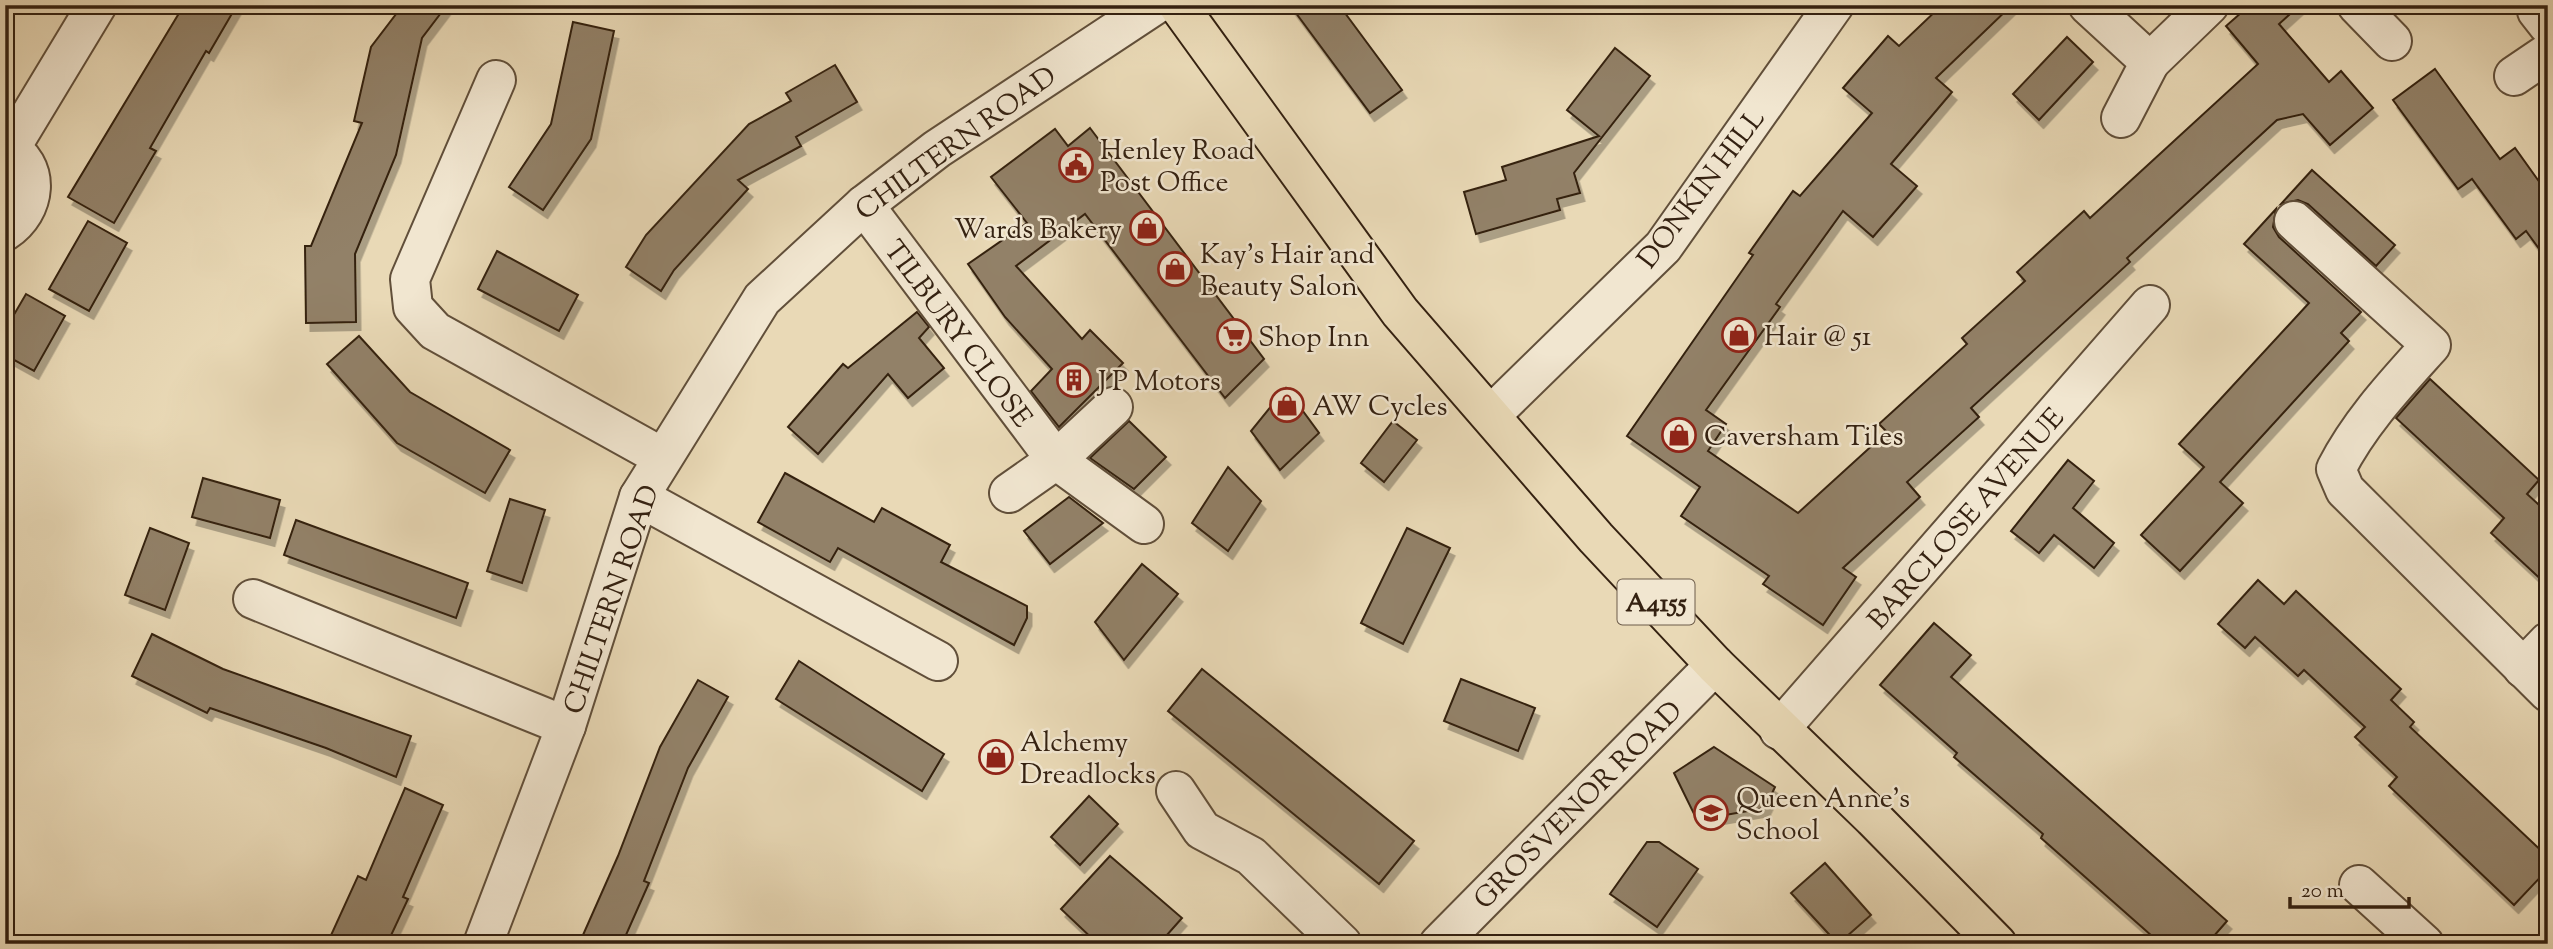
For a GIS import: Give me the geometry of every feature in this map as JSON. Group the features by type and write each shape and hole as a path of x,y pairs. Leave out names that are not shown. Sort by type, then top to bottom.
{"main road":[{"name":"A4155","path":"1178,5 1401,312 1596,538 1779,730 1873,818 1997,944"}],"street":[{"path":"5,231 19,221 28,207 32,191 30,174 22,160 8,148 97,5"},
{"name":"CHILTERN ROAD","path":"483,944 566,726 639,497 762,299 864,205 937,149 1154,5"},
{"name":"DONKIN HILL","path":"1490,415 1663,247 1834,5"},
{"path":"2088,5 2150,62"},
{"path":"2122,118 2150,62 2209,5"},
{"path":"2357,5 2392,41"},
{"path":"2514,76 2548,53"},
{"path":"496,80 410,279 413,307 435,331 662,457"},
{"name":"TILBURY CLOSE","path":"864,205 1056,460 1144,524"},
{"path":"2294,220 2431,345 2371,413 2336,469 2345,490 2540,667"},
{"name":"BARCLOSE AVENUE","path":"1779,730 2150,305"},
{"path":"1009,493 1056,460 1113,407"},
{"path":"639,497 938,661"},
{"path":"253,599 566,726"},
{"name":"GROSVENOR ROAD","path":"1439,944 1715,665"},
{"path":"1175,791 1202,830 1251,856 1342,944"},
{"path":"2359,885 2424,944"}],"building":[{"path":"184,5 237,5 209,53 206,51 150,148 156,151 114,223 68,197"},
{"path":"403,5 447,5 422,38 396,155 355,254 356,322 306,323 305,246 311,246 362,123 354,121 371,47"},
{"path":"1290,5 1339,5 1402,90 1370,113"},
{"path":"1942,5 2012,5 1936,78 1952,92 1891,164 1917,186 1873,237 1843,211 1776,304 1780,307 1706,410 1726,424 1708,451 1798,513 1887,432 1879,424 1967,344 1962,338 2025,281 2017,272 2084,211 2090,218 2258,64 2226,26 2250,5 2300,5 2279,24 2329,82 2341,71 2373,108 2330,145 2303,114 2277,120 2127,258 2130,262 1971,408 1979,417 1907,482 1920,497 1843,568 1856,577 1823,625 1763,584 1769,576 1681,516 1700,487 1627,436 1753,255 1749,253 1793,191 1800,196 1872,113 1843,88 1888,36 1899,46"},
{"path":"573,22 614,31 591,139 543,210 509,187 551,124"},
{"path":"2067,37 2093,62 2039,120 2013,94"},
{"path":"1615,48 1650,76 1574,173 1580,193 1557,199 1560,210 1476,234 1464,192 1506,180 1502,167 1599,136 1567,110"},
{"path":"835,65 857,102 796,137 801,146 738,180 748,189 674,270 661,291 626,267 646,235 749,124 791,101 786,93"},
{"path":"2435,69 2500,159 2515,148 2548,194 2548,261 2526,231 2516,239 2472,179 2458,189 2393,100"},
{"path":"1090,128 1264,359 1225,398 1085,214 1016,266 1082,339 1090,330 1123,363 1059,427 1031,391 1052,369 1005,317 968,264 1027,223 991,177 1055,129 1068,146"},
{"path":"2312,170 2395,245 2376,266 2308,204 2298,200 2281,204"},
{"path":"2276,209 2273,227 2279,237 2361,312 2341,333 2349,341 2220,482 2243,503 2180,571 2141,535 2204,467 2179,444 2309,303 2244,244"},
{"path":"88,221 127,243 89,311 49,289"},
{"path":"497,251 578,295 559,331 478,289"},
{"path":"26,294 65,316 34,371 5,355 5,330"},
{"path":"917,312 929,327 919,338 944,368 908,398 888,374 818,454 788,427 843,364 848,368"},
{"path":"359,336 410,392 510,450 485,493 397,443 327,364"},
{"path":"2430,379 2539,480 2527,494 2548,513 2548,586 2491,533 2504,518 2396,418"},
{"path":"1286,388 1319,433 1280,470 1251,431"},
{"path":"1129,421 1166,457 1134,489 1090,458"},
{"path":"1393,421 1417,440 1384,482 1361,463"},
{"path":"2068,460 2094,481 2073,508 2114,543 2094,568 2054,535 2039,553 2011,531"},
{"path":"1228,467 1261,501 1228,551 1192,523"},
{"path":"785,473 874,522 882,508 950,545 941,562 1027,606 1027,618 1014,645 838,548 830,562 758,522"},
{"path":"203,478 280,500 270,538 192,517"},
{"path":"1069,497 1103,523 1050,564 1024,531"},
{"path":"510,499 545,510 522,583 487,571"},
{"path":"296,520 468,583 456,618 284,555"},
{"path":"150,528 189,543 165,610 125,595"},
{"path":"1407,528 1450,548 1403,644 1361,623"},
{"path":"1142,564 1178,594 1124,660 1095,622"},
{"path":"2258,580 2284,604 2296,591 2401,689 2391,700 2414,722 2410,727 2548,857 2548,869 2514,905 2389,786 2397,777 2355,737 2365,727 2304,670 2298,676 2255,637 2245,648 2218,624"},
{"path":"1934,623 1971,655 1951,677 2227,921 2207,944 2161,944 2041,838 2043,834 1954,757 1957,753 1880,685"},
{"path":"152,634 223,669 411,736 396,777 326,748 210,708 207,713 132,676"},
{"path":"799,661 944,754 922,791 776,699"},
{"path":"1202,669 1414,841 1379,884 1168,711"},
{"path":"1461,679 1535,708 1518,751 1444,721"},
{"path":"698,680 728,697 688,768 644,881 649,883 622,944 579,944 618,856 660,747"},
{"path":"1714,747 1775,787 1765,808 1697,820 1674,773"},
{"path":"405,788 443,805 403,897 408,899 387,944 327,944 358,876 366,880"},
{"path":"1089,796 1118,824 1080,865 1051,837"},
{"path":"1647,842 1659,842 1698,869 1657,927 1610,894"},
{"path":"1110,856 1182,918 1159,944 1098,944 1061,909"},
{"path":"1825,863 1871,915 1838,944 1791,893"}],"place":[{"name":"Henley Road Post Office","path":"1076,165"},
{"name":"Wards Bakery","path":"1147,228"},
{"name":"Kay's Hair and Beauty Salon","path":"1175,269"},
{"name":"Hair @ 51","path":"1739,335"},
{"name":"Shop Inn","path":"1234,336"},
{"name":"J P Motors","path":"1074,380"},
{"name":"AW Cycles","path":"1287,405"},
{"name":"Caversham Tiles","path":"1679,435"},
{"name":"Alchemy Dreadlocks","path":"996,757"},
{"name":"Queen Anne's School","path":"1711,813"}]}
